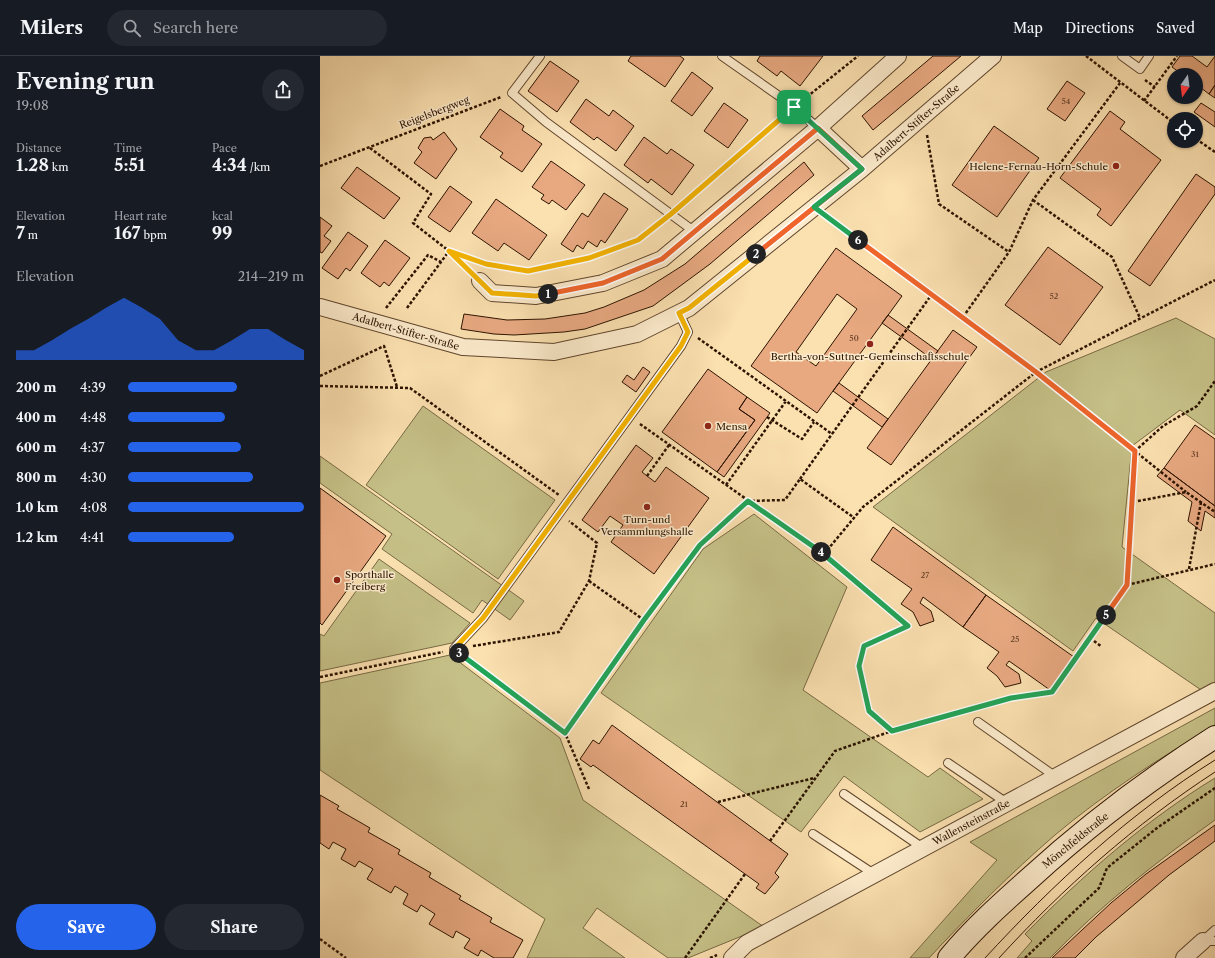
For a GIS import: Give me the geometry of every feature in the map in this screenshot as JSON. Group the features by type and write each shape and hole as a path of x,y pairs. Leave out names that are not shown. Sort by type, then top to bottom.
{"main road":[{"name":"Mönchfeldstraße","path":"949,958 993,911 1070,842 1142,786 1215,738"}],"street":[{"path":"480,281 492,293 536,296 603,283 662,259 818,128 898,56"},
{"name":"Adalbert-Stifter-Straße","path":"320,307 463,347 554,352 637,334 689,308 862,169 993,56"},
{"path":"818,128 862,169"},
{"name":"Wallensteinstraße","path":"732,958 747,943 1215,692"},
{"path":"1184,958 1209,941"}],"lane":[{"path":"540,56 512,93 546,122 695,232"},
{"path":"722,56 794,107 818,128"},
{"path":"1122,56 1140,69 1149,56"},
{"path":"454,649 483,618 681,346 688,332 679,313"},
{"path":"978,722 1056,777"},
{"path":"948,763 1007,803"},
{"path":"844,794 923,848"},
{"path":"813,834 874,874"},
{"path":"1209,941 1215,930"}],"path":[{"path":"449,251 486,264 528,271 589,258 638,240 671,214 794,107 858,56"},
{"path":"1086,56 1167,118"},
{"path":"1144,101 1177,56"},
{"path":"963,317 1009,252 1033,200 1120,83"},
{"name":"Reigelsbergweg","path":"320,166 512,93"},
{"path":"928,135 939,204 1009,252"},
{"path":"1203,144 1215,152"},
{"path":"370,148 431,194 413,223 449,251 480,281"},
{"path":"1033,200 1112,258 1140,318"},
{"path":"814,207 1036,372 1186,492 1215,512"},
{"path":"407,308 449,251"},
{"path":"379,306 386,308 428,254 441,262"},
{"path":"824,554 863,507 1036,372 1215,280"},
{"path":"565,733 644,620 700,545 748,501 785,500 932,294"},
{"path":"688,332 832,434"},
{"path":"320,376 384,346 397,387"},
{"path":"770,841 835,752 892,731 1011,698 1052,692 1127,585 1135,451 1163,426 1197,406 1215,381"},
{"path":"320,386 410,388 568,501"},
{"path":"726,485 786,401"},
{"path":"629,417 824,554 908,626 864,646 859,666 869,711 892,731"},
{"path":"767,417 802,439 814,422"},
{"path":"647,476 669,445"},
{"path":"800,479 853,518"},
{"path":"1133,502 1186,492"},
{"path":"1189,569 1201,502"},
{"path":"558,514 598,543 589,581 644,620"},
{"path":"1127,585 1215,564"},
{"path":"1090,638 1102,647"},
{"path":"454,649 565,733 589,789"},
{"path":"718,802 815,778"},
{"path":"1025,958 1100,888 1107,868 1157,828 1215,788"},
{"path":"685,958 745,874"},
{"path":"320,939 346,958"}],"shaded area":[{"path":"1176,318 1215,339 1215,435 1180,410 1132,446 1122,547 1215,613 1215,686 1204,692 1096,618 1073,651 873,507 1046,372"},
{"path":"423,406 555,500 498,579 366,485"},
{"path":"320,456 524,601 510,620 482,600 473,613 382,549 392,534 320,483"},
{"path":"754,514 847,587 803,690 928,777 940,768 983,799 920,832 844,776 801,832 601,693 703,549"},
{"path":"379,559 470,623 452,643 320,671 320,634 324,636"},
{"path":"450,655 560,738 583,800 764,927 688,958 668,958 597,908 583,928 625,958 527,958 545,919 320,770 320,683"},
{"path":"1215,708 1215,725 1133,777 1093,805 1055,835 990,895 929,958 910,958 997,860 970,842"},
{"path":"1215,778 1215,820 1129,885 1089,920 1050,958 1017,958 1032,941 1025,934 1092,870 1164,812"}],"building":[{"path":"631,56 680,56 684,59 665,87 628,61"},
{"path":"760,56 823,56 800,86 781,71 777,76 757,61"},
{"path":"933,56 961,56 873,130 862,116"},
{"path":"1180,56 1192,56 1207,67 1215,56 1215,85 1209,94 1203,89 1203,68 1172,67"},
{"path":"550,61 579,81 557,112 528,91"},
{"path":"692,72 713,88 692,116 671,101"},
{"path":"1067,81 1085,93 1065,121 1047,109"},
{"path":"1215,85 1215,98 1209,94"},
{"path":"586,99 609,116 613,110 634,126 616,151 597,137 594,140 570,122"},
{"path":"724,103 748,120 728,148 704,131"},
{"path":"1200,104 1203,104 1215,112 1215,127 1203,118 1203,112 1194,112"},
{"path":"500,109 524,126 522,130 542,144 522,172 500,157 503,153 480,137"},
{"path":"1110,111 1125,122 1120,129 1161,160 1111,226 1097,215 1101,209 1060,178"},
{"path":"994,126 1039,158 997,217 952,185"},
{"path":"444,132 457,149 436,179 414,163 422,152 418,148 424,138 431,137 433,140"},
{"path":"644,137 667,154 671,149 694,165 672,195 651,179 648,183 624,165"},
{"path":"551,161 585,185 566,210 552,200 549,204 541,199 544,195 532,187"},
{"path":"804,162 814,175 710,264 653,306 585,329 564,332 514,335 494,334 461,329 464,314 507,320 545,319 585,313 604,307 644,290 685,264"},
{"path":"357,167 400,198 384,219 341,188"},
{"path":"1196,174 1215,187 1215,194 1150,286 1128,271"},
{"path":"450,186 472,202 450,232 428,217"},
{"path":"604,193 628,209 605,243 601,240 597,247 588,241 583,249 577,245 573,252 561,244 582,213 588,217"},
{"path":"496,199 547,235 529,260 504,243 498,251 472,233"},
{"path":"320,217 332,226 324,236 331,241 322,253 320,252"},
{"path":"348,232 368,246 350,271 346,268 338,279 322,268"},
{"path":"385,240 410,258 389,286 384,282 380,287 361,273"},
{"path":"1048,247 1103,287 1060,345 1005,305"},
{"path":"836,248 902,296 817,413 751,366","holes":["837,294 857,309 816,366 796,352"]},
{"path":"888,315 938,351 932,359 882,323"},
{"path":"953,330 977,347 891,465 867,448"},
{"path":"643,367 650,372 636,392 622,382 627,375 634,380"},
{"name":"Mensa","path":"708,369 747,397 739,409 755,420 717,472 662,432"},
{"path":"839,383 888,419 882,427 833,391"},
{"path":"747,397 770,413 724,477 717,472 755,420 739,409"},
{"path":"1195,425 1215,439 1215,506 1164,468"},
{"name":"Turn-und Versammlungshalle","path":"636,445 653,458 642,472 655,482 666,467 709,498 654,574 611,542 623,525 610,516 598,532 582,520"},
{"path":"1164,468 1215,506 1215,518 1205,511 1201,531 1188,521 1192,502 1157,476"},
{"name":"Sporthalle Freiberg","path":"320,488 386,536 322,625 320,623"},
{"path":"893,527 986,595 963,627 923,597 920,603 931,611 934,621 920,626 913,612 901,604 912,589 871,560"},
{"path":"986,595 1074,657 1050,690 1009,661 1006,665 1019,674 1021,683 1005,687 997,676 987,668 999,652 963,627"},
{"path":"612,725 788,854 775,873 779,877 765,894 756,888 759,884 593,765 591,767 580,759 593,740 599,744"},
{"path":"320,795 339,806 337,809 370,828 368,832 400,850 398,854 431,873 429,877 461,896 459,899 492,918 490,922 523,940 513,958 494,958 481,950 478,956 464,948 470,939 456,931 453,938 429,924 435,914 421,905 417,912 403,904 408,894 395,886 391,893 367,879 373,869 359,861 355,867 341,859 346,849 333,842 329,849 320,843"},
{"path":"1215,825 1215,841 1169,875 1096,937 1075,958 1052,958 1111,903 1146,874"}],"tram line":[{"path":"985,958 1065,877 1123,826 1153,803 1215,760"},
{"path":"999,958 1048,907 1101,858 1156,813 1215,772"}],"place":[{"name":"Helene-Fernau-Horn-Schule","path":"1116,166"},
{"name":"Bertha-von-Suttner-Gemeinschaftsschule","path":"870,344"},
{"name":"Mensa","path":"708,426"},
{"name":"Turn-und Versammlungshalle","path":"647,507"},
{"name":"Sporthalle Freiberg","path":"337,580"}],"route":[{"path":"794,107 671,214 638,240 589,258 528,271 486,264 449,251 492,293 536,296 603,283 662,259 818,128 862,169 814,207 689,308 679,313 688,332 681,346 483,618 454,649 565,733 644,620 700,545 748,501 824,554 908,626 864,646 859,666 869,711 892,731 1011,698 1052,692 1127,585 1135,451 1036,372 814,207 838,188 862,169 794,107"}]}
